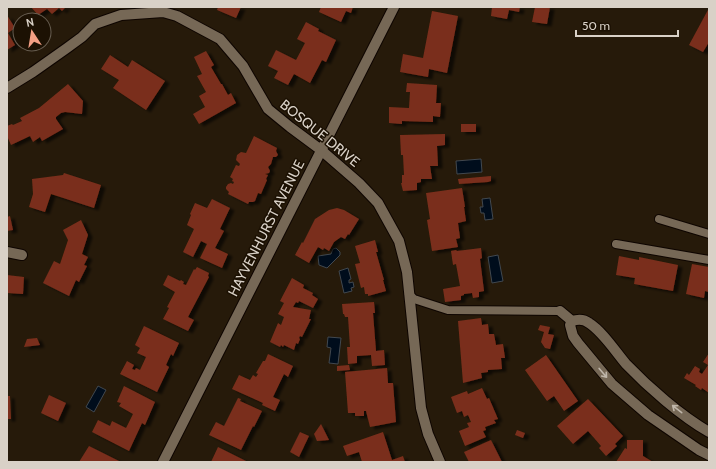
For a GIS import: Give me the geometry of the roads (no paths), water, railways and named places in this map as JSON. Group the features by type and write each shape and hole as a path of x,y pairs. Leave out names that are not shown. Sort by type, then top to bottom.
{"street":[{"name":"HAYVENHURST AVENUE","path":"163,462 394,7"},
{"name":"BOSQUE DRIVE","path":"7,88 67,48 82,37 95,24 121,15 164,10 220,39 243,66 268,109 290,128 322,150 359,183 378,203 399,241 407,272 421,408 428,434 440,462"},
{"path":"7,252 22,255"},
{"path":"560,311 572,321"},
{"path":"572,321 577,319 589,322 633,371 666,401 700,427 709,432"},
{"path":"572,321 570,325 573,336 612,384 648,415 709,455"}],"lane":[{"path":"659,219 709,234"},
{"path":"616,244 709,260"},
{"path":"409,294 414,299 448,310 560,311"}],"water":[{"path":"481,159 482,172 457,174 456,161"},
{"path":"490,198 493,219 485,220 484,213 481,213 480,207 483,207 482,199"},
{"path":"336,248 340,252 340,255 327,268 319,265 318,256 331,254 333,249"},
{"path":"498,255 503,281 492,283 488,257"},
{"path":"348,268 351,279 349,280 349,283 353,282 354,287 351,288 352,291 344,293 339,271"},
{"path":"328,337 341,338 338,364 329,363 331,348 327,347"},
{"path":"98,386 106,390 94,412 86,407"}]}
